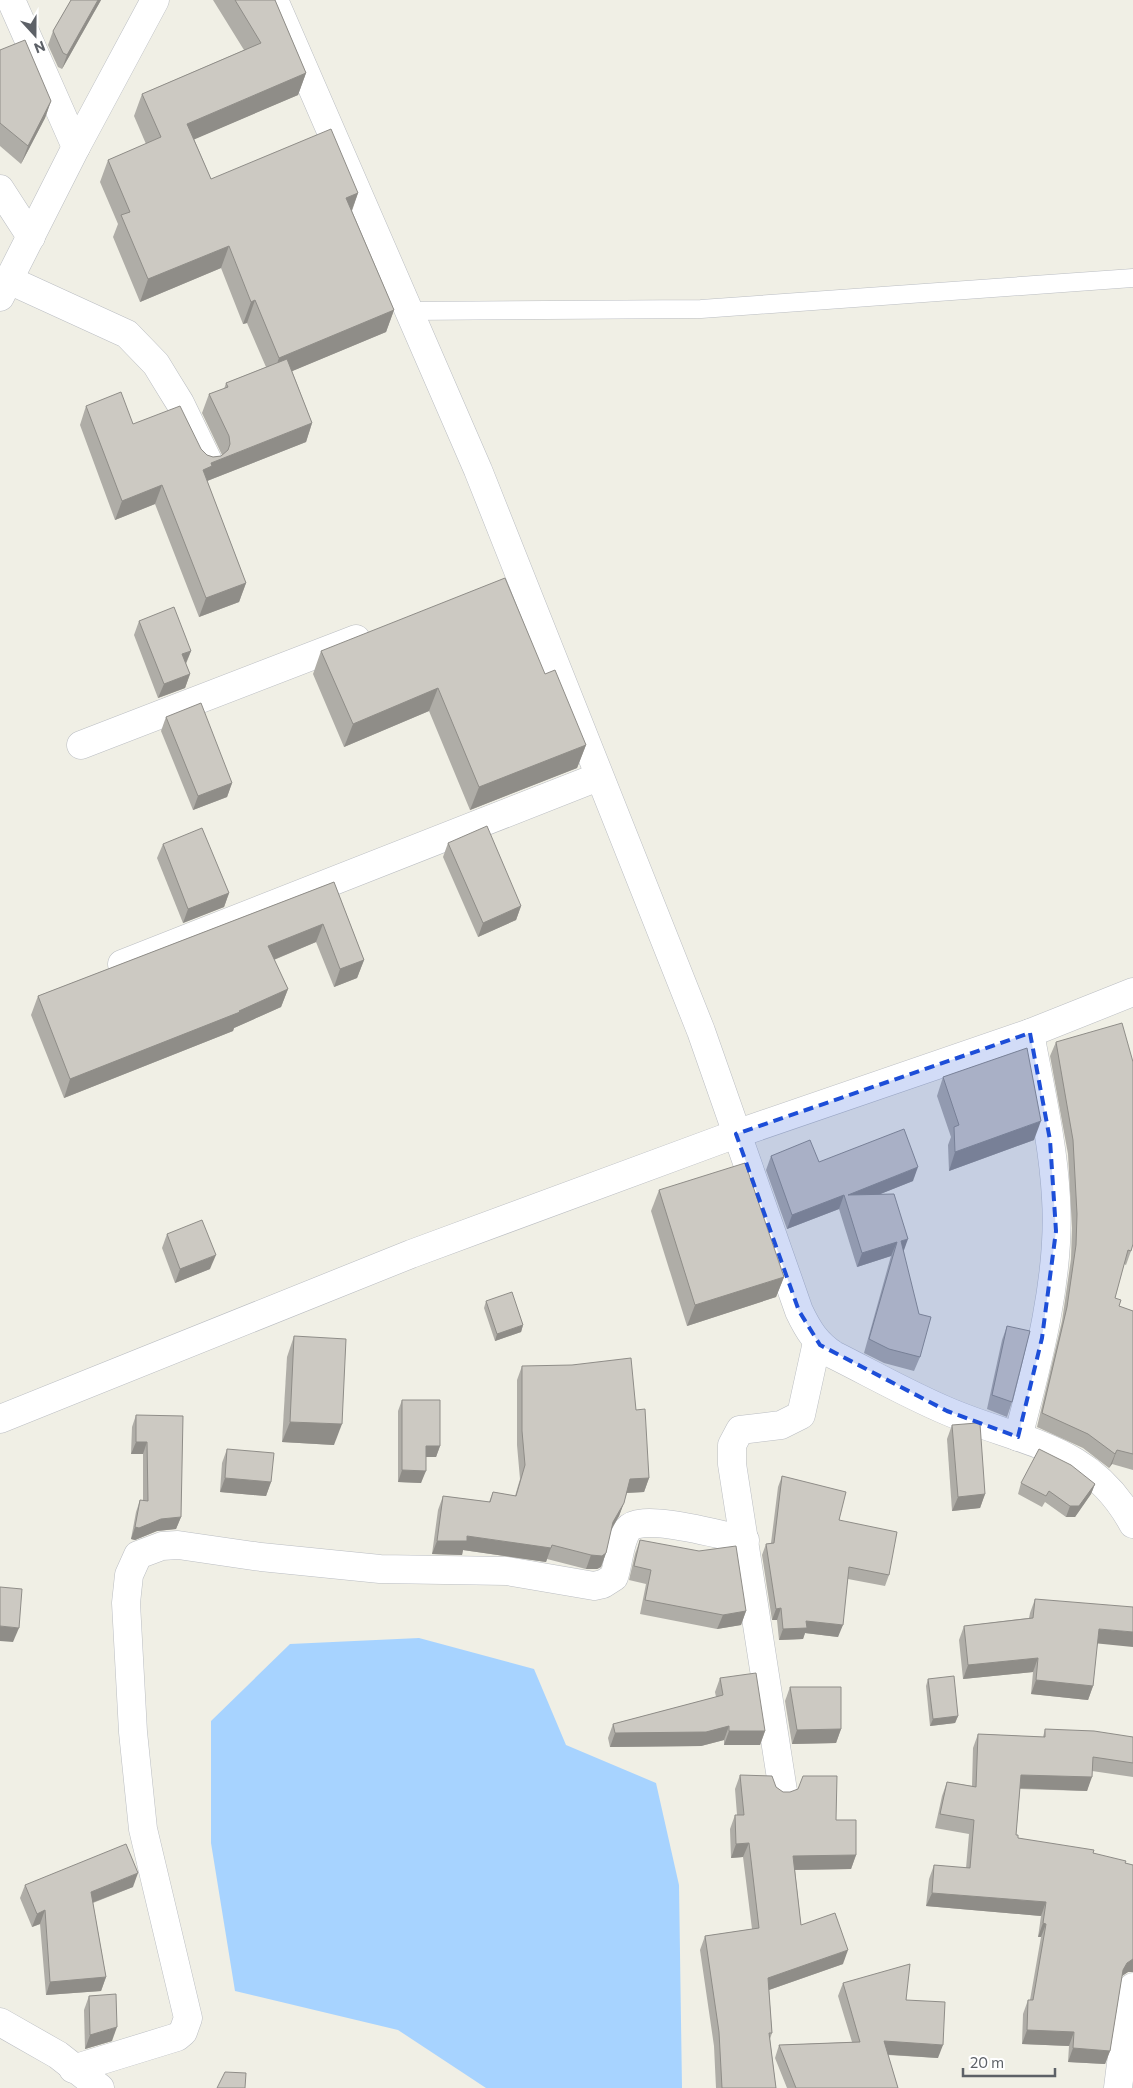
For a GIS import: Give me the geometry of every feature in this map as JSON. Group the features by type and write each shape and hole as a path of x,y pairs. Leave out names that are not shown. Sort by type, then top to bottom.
{"street":[{"path":"11,0 76,147"},
{"path":"155,0 76,147 4,289 127,334 156,364 180,403 208,462"},
{"path":"274,0 478,470 509,579 598,777 701,1031 799,1311 817,1342 834,1355 947,1411 1018,1437 1043,1444 1099,1478 1113,1491 1133,1524"},
{"path":"0,190 31,237"},
{"path":"81,745 379,630"},
{"path":"97,974 598,777"},
{"path":"0,1419 412,1254 736,1134 1030,1033 1133,992"},
{"path":"1018,1437 1042,1338 1052,1274 1056,1231 1056,1199 1050,1140 1030,1033"},
{"path":"783,1791 732,1464 732,1445 740,1430 781,1425 801,1414 817,1342"},
{"path":"73,2069 177,2037 183,2032 188,2018 143,1829 133,1732 126,1604 129,1575 138,1555 162,1546 178,1545 261,1557 380,1569 507,1571 594,1586 603,1584 614,1577 625,1536 629,1528 636,1524 647,1522 680,1526 744,1540"},
{"path":"1118,2088 1133,1987"},
{"path":"0,2022 58,2055 73,2069 100,2088"}],"lane":[{"path":"408,311 701,309 1133,278"}],"highlighted area":[{"path":"1030,1033 1050,1140 1056,1231 1042,1338 1018,1437 947,1411 820,1345 799,1311 736,1134"}],"water":[{"path":"419,1638 534,1669 566,1745 656,1783 679,1885 682,2088 486,2088 398,2030 235,1991 211,1843 211,1721 290,1644"}],"building":[{"path":"71,0 98,0 67,55 63,53 53,31"},
{"path":"235,0 275,0 306,73 187,124 211,179 331,129 358,193 346,198 394,310 279,358 255,300 251,302 229,246 148,279 121,215 130,212 108,160 161,137 142,94 261,43"},
{"path":"25,40 51,101 28,146 0,123 0,50"},
{"path":"287,359 312,423 211,463 212,466 203,470 246,583 206,598 162,485 122,501 86,406 121,392 133,424 180,406 201,449 207,455 213,457 221,456 228,450 230,444 229,436 209,394 228,387 226,383"},
{"path":"505,578 545,674 555,670 586,745 479,787 438,688 353,724 321,651"},
{"path":"174,607 191,651 182,654 190,674 164,684 139,621"},
{"path":"201,703 232,783 198,796 166,717"},
{"path":"487,826 521,906 483,923 448,843"},
{"path":"202,828 229,893 188,909 163,844"},
{"path":"334,882 364,960 340,969 323,924 268,946 288,989 240,1012 70,1079 38,996"},
{"path":"1122,1023 1133,1062 1133,1244 1131,1251 1128,1250 1115,1298 1121,1300 1119,1306 1133,1311 1133,1454 1117,1450 1115,1454 1088,1434 1042,1413 1067,1307 1076,1245 1077,1214 1073,1140 1056,1042"},
{"path":"1027,1048 1041,1121 955,1152 954,1127 959,1125 943,1077"},
{"path":"904,1129 918,1167 848,1195 894,1194 908,1239 901,1241 919,1314 931,1317 920,1357 889,1349 869,1339 897,1242 862,1253 844,1195 792,1215 771,1156 810,1140 819,1162"},
{"path":"745,1163 784,1277 695,1305 659,1190"},
{"path":"202,1220 216,1255 180,1269 167,1234"},
{"path":"512,1292 523,1325 497,1334 486,1301"},
{"path":"1007,1326 1030,1331 1012,1402 992,1395"},
{"path":"294,1336 346,1339 342,1424 290,1422"},
{"path":"631,1358 636,1410 645,1409 649,1478 630,1479 624,1503 613,1522 606,1553 602,1556 591,1555 552,1545 551,1548 467,1536 467,1541 437,1541 443,1496 490,1502 493,1492 516,1496 525,1465 522,1431 522,1366 572,1365"},
{"path":"402,1400 440,1400 440,1446 426,1446 426,1471 402,1470"},
{"path":"136,1415 183,1416 181,1517 161,1519 139,1528 135,1527 140,1500 148,1501 147,1442 136,1442"},
{"path":"980,1424 985,1494 958,1497 952,1425"},
{"path":"227,1449 274,1453 271,1482 225,1478"},
{"path":"1039,1449 1071,1465 1095,1484 1079,1506 1070,1506 1049,1491 1046,1496 1021,1483"},
{"path":"782,1476 846,1492 839,1520 897,1532 889,1575 849,1567 843,1625 806,1621 807,1628 783,1629 781,1608 776,1609 766,1544 774,1543"},
{"path":"640,1540 699,1551 736,1546 746,1611 723,1615 645,1600 651,1570 634,1566"},
{"path":"0,1587 22,1589 19,1628 0,1626"},
{"path":"1035,1599 1133,1607 1133,1632 1099,1629 1093,1686 1036,1680 1038,1658 968,1665 964,1626 1033,1618"},
{"path":"756,1673 765,1731 729,1731 729,1726 706,1732 615,1733 613,1724 723,1695 720,1678"},
{"path":"954,1676 958,1716 933,1719 928,1679"},
{"path":"790,1687 841,1687 841,1729 797,1730"},
{"path":"1045,1729 1094,1731 1133,1737 1133,1763 1093,1757 1092,1777 1021,1775 1016,1835 1018,1835 1018,1838 1094,1850 1093,1853 1126,1861 1125,1863 1133,1865 1133,1959 1127,1963 1123,1970 1110,2051 1073,2048 1074,2032 1027,2030 1028,2000 1033,2000 1046,1924 1043,1923 1046,1902 932,1893 934,1865 970,1868 974,1820 940,1814 947,1782 976,1787 978,1734 1045,1737"},
{"path":"740,1775 772,1776 776,1787 783,1792 798,1789 803,1776 837,1776 836,1820 856,1820 856,1855 793,1856 801,1925 835,1913 848,1950 768,1978 772,2033 769,2033 776,2088 722,2088 719,2032 705,1936 759,1928 749,1843 736,1844 735,1815 744,1815"},
{"path":"126,1844 138,1873 91,1892 106,1977 50,1982 45,1910 37,1914 25,1885"},
{"path":"910,1964 906,2000 945,2002 943,2045 884,2041 898,2088 796,2088 779,2045 860,2042 843,1983"},
{"path":"116,1994 117,2027 90,2035 89,1996"},
{"path":"225,2072 246,2073 245,2088 217,2088"}]}
